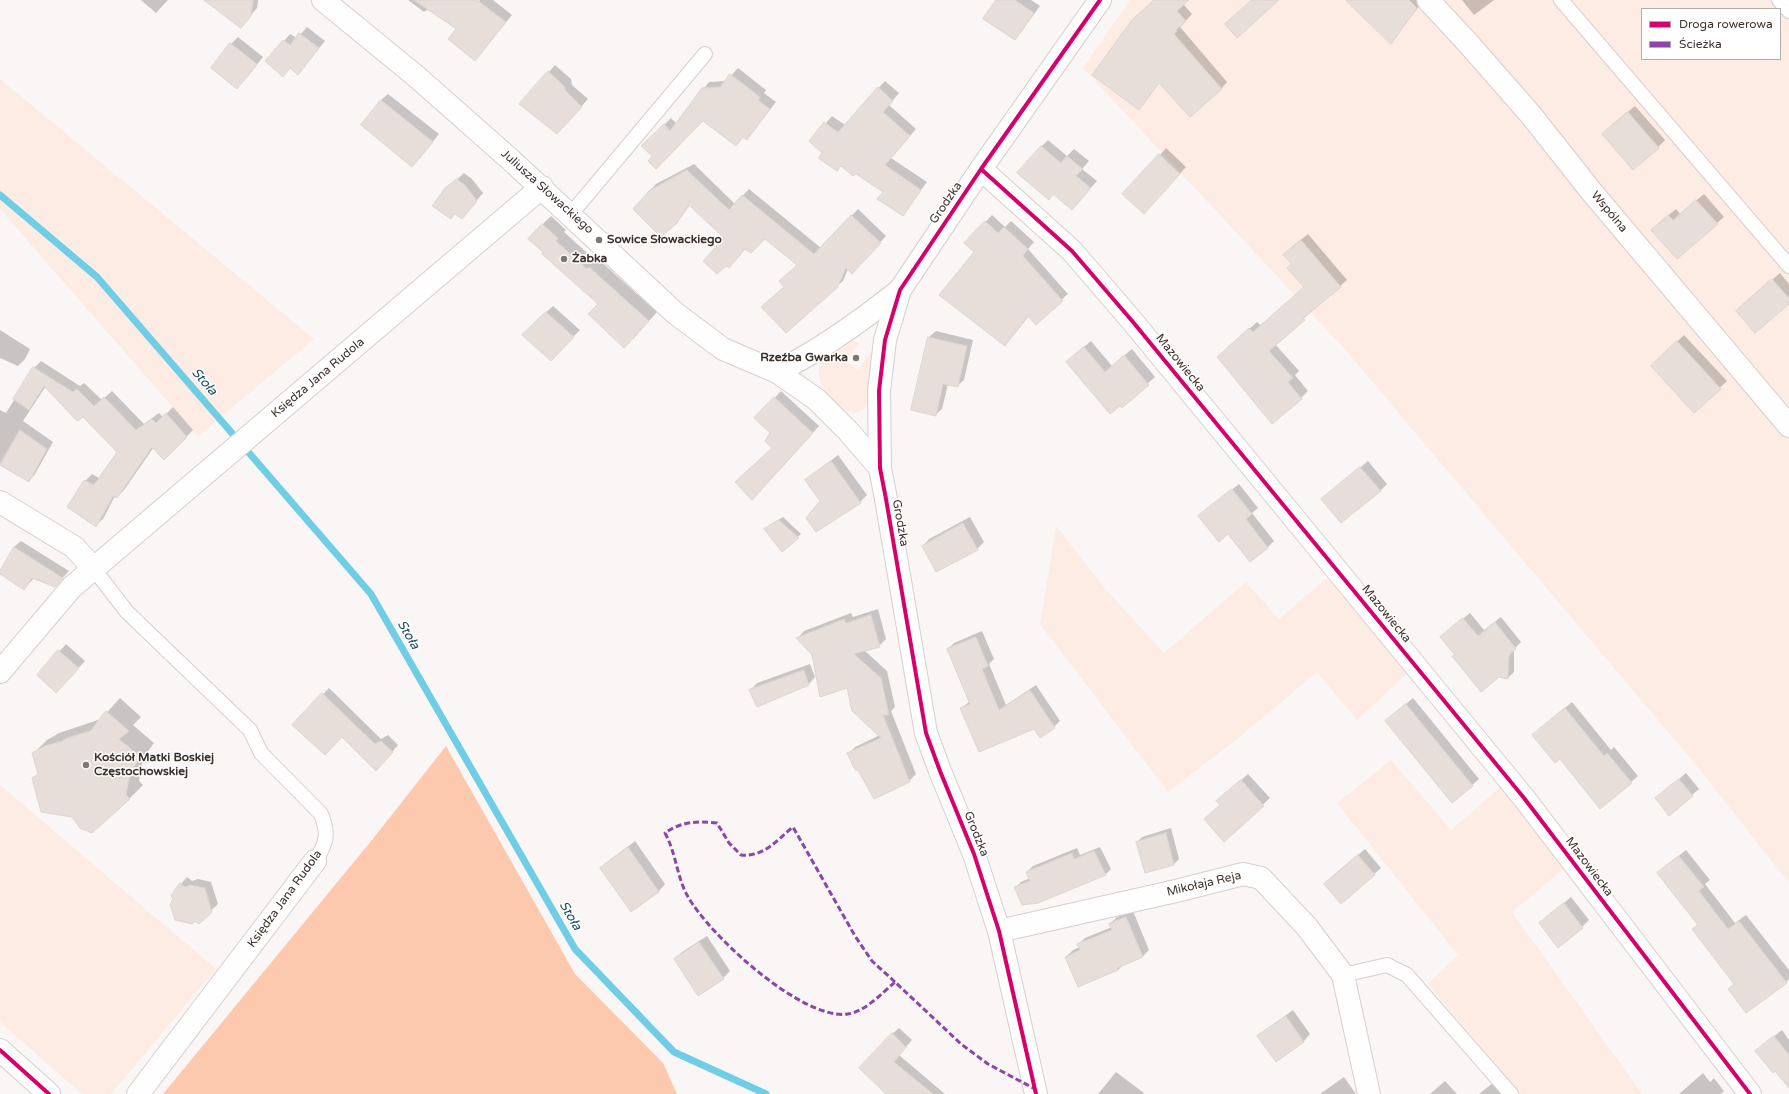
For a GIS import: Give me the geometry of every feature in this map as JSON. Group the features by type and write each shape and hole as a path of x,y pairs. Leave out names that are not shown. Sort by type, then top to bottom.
{"street":[{"name":"Juliusza Słowackiego","path":"322,0 417,77 542,187 675,313 723,349 777,372 816,399 848,431 880,468"},
{"name":"Grodzka","path":"1036,1094 999,931 974,854 926,733 880,468 879,384 884,340 900,290 981,169 1100,0"},
{"name":"Wspólna","path":"1428,0 1531,116 1591,191 1789,426"},
{"name":"Mazowiecka","path":"981,169 1072,251 1133,322 1524,798 1750,1094"},
{"name":"Księdza Jana Rudola","path":"0,672 72,587 93,568 542,187"},
{"path":"777,372 808,356 868,316 900,290"},
{"path":"0,502 74,547 93,568"},
{"name":"Księdza Jana Rudola","path":"138,1094 315,861"},
{"name":"Mikołaja Reja","path":"999,931 1176,891 1243,874 1261,878 1307,927 1343,975 1369,1094"},
{"path":"0,1050 49,1094"}],"lane":[{"path":"1561,0 1789,266"},
{"path":"1779,0 1789,11"},
{"path":"571,214 705,54"},
{"name":"Księdza Jana Rudola","path":"93,568 126,612 250,730 260,753 321,814 326,827 326,840 322,851 315,861"},
{"path":"1343,975 1387,965 1407,975 1511,1094"}],"shaded area":[{"path":"1130,0 1789,0 1789,883 1696,765 1343,347 1083,68"},
{"path":"0,79 314,339 198,436 0,209"},
{"path":"853,341 859,343 846,361 858,370 871,352 872,359 868,402 862,410 853,412 844,409 827,393 821,383 819,372 821,363"},
{"path":"1056,526 1103,586 1164,653 1246,582 1279,619 1327,578 1412,669 1357,720 1317,672 1237,739 1168,792 1040,624"},
{"path":"446,746 575,974 663,1063 677,1094 163,1094 372,840"},
{"path":"1391,760 1451,830 1504,784 1569,864 1512,912 1642,1094 1521,1094 1428,984 1458,955 1337,803"},
{"path":"0,785 216,969 111,1094 82,1094 0,1022"}],"building":[{"path":"204,0 253,0 251,16 241,28"},
{"path":"414,0 477,0 506,22 475,61 448,39 456,29"},
{"path":"996,0 1015,0 1034,13 1015,40 983,19"},
{"path":"1154,0 1189,0 1177,11 1186,21 1176,30 1177,31 1174,34 1222,89 1190,117 1159,83 1139,110 1092,75 1132,20"},
{"path":"1252,0 1279,0 1237,38 1225,24"},
{"path":"1346,0 1409,0 1417,8 1391,44"},
{"path":"299,33 319,48 298,75 290,68 283,77 265,61 283,40 290,45"},
{"path":"230,43 257,64 237,89 211,68"},
{"path":"548,71 564,86 566,91 582,107 557,134 519,104"},
{"path":"730,74 760,97 758,100 770,109 747,140 743,137 736,146 703,121 656,169 648,161 652,156 641,146 664,124 670,131 702,88 720,87"},
{"path":"878,87 893,101 883,112 910,136 885,165 921,190 903,216 877,199 883,192 856,174 853,176 841,166 837,171 818,158 822,153 809,141 824,122 838,132"},
{"path":"381,100 433,142 412,167 361,125"},
{"path":"1628,112 1659,148 1633,170 1602,134"},
{"path":"1041,146 1061,163 1067,156 1083,169 1076,176 1091,188 1072,210 1053,194 1049,200 1017,173"},
{"path":"1159,154 1180,174 1144,214 1122,194"},
{"path":"687,170 729,210 742,195 814,254 851,215 881,243 852,274 846,268 837,288 786,333 761,307 784,287 779,281 797,265 765,239 751,253 745,249 729,268 726,266 717,274 703,261 724,238 689,205 677,223 661,237 633,209 649,191"},
{"path":"457,179 466,186 477,201 462,219 455,214 451,219 432,206 445,188"},
{"path":"1696,200 1718,224 1677,259 1651,230 1668,215 1673,220"},
{"path":"985,221 998,233 1004,227 1028,249 1023,256 1063,301 1036,325 1028,316 1005,346 939,295 974,252 964,243"},
{"path":"542,224 558,238 556,241 587,269 589,267 649,321 624,348 588,314 598,304 542,254 543,252 528,239"},
{"path":"1301,240 1341,287 1303,318 1305,320 1269,351 1293,378 1288,382 1302,399 1272,424 1217,357 1249,328 1253,332 1304,287 1287,268 1292,264 1283,255"},
{"path":"1772,279 1789,298 1789,304 1755,333 1736,311"},
{"path":"546,312 574,337 551,361 522,335"},
{"path":"928,337 967,346 958,387 943,384 936,416 911,410"},
{"path":"1677,341 1721,389 1694,413 1651,366"},
{"path":"1084,347 1105,372 1124,355 1149,385 1122,408 1120,406 1110,414 1066,362"},
{"path":"33,367 73,392 77,389 94,406 104,397 136,430 152,419 156,423 166,413 187,437 164,460 152,447 117,498 113,496 96,527 67,507 84,480 94,485 117,452 83,417 77,421 44,386 29,410 13,399"},
{"path":"774,397 813,433 752,500 735,482 772,448 765,441 770,433 754,418"},
{"path":"20,430 47,449 29,482 0,465"},
{"path":"831,461 861,503 816,532 806,518 820,501 805,480"},
{"path":"1360,467 1381,491 1341,523 1321,499"},
{"path":"1232,489 1252,514 1246,519 1268,548 1250,562 1228,534 1219,542 1198,516"},
{"path":"779,520 799,538 782,552 764,529"},
{"path":"963,523 978,550 936,572 922,546"},
{"path":"14,547 63,578 55,587 32,578 24,590 0,574 0,571"},
{"path":"871,615 880,647 854,654 881,678 889,715 883,715 910,782 874,799 858,770 855,770 847,753 881,738 852,711 847,688 820,697 812,655 796,638 844,619 846,623"},
{"path":"1463,618 1478,636 1495,622 1516,649 1509,655 1508,679 1499,677 1481,692 1452,656 1455,655 1440,637"},
{"path":"976,637 988,666 982,669 999,710 1030,690 1055,728 1040,738 1034,729 979,752 960,708 970,704 947,649"},
{"path":"58,650 79,668 56,693 37,675"},
{"path":"804,670 809,685 757,707 749,690"},
{"path":"322,693 375,744 381,741 393,752 376,771 342,737 325,755 292,725"},
{"path":"1406,704 1473,786 1452,803 1385,721"},
{"path":"1565,708 1604,756 1607,753 1632,783 1600,809 1560,759 1555,763 1532,735"},
{"name":"Kościół Matki Boskiej Częstochowskiej","path":"106,711 129,731 119,739 141,757 130,773 126,795 130,799 92,833 80,828 72,817 41,812 32,778 38,774 32,753 45,746 90,731"},
{"path":"1679,779 1693,796 1669,816 1655,798"},
{"path":"1241,780 1264,806 1224,842 1204,819 1220,805 1216,801"},
{"path":"1166,833 1174,865 1145,873 1136,842"},
{"path":"628,847 659,892 631,912 600,868"},
{"path":"1094,851 1106,875 1038,903 1022,905 1014,887 1030,881 1026,872 1072,853 1074,859"},
{"path":"1358,855 1375,875 1341,904 1324,884"},
{"path":"1679,856 1704,887 1699,891 1728,929 1739,921 1787,983 1746,1013 1728,989 1734,984 1692,929 1698,925 1657,873"},
{"path":"180,883 185,887 190,885 205,888 212,912 199,924 195,921 192,924 175,920 170,904 173,899 171,896"},
{"path":"1564,903 1583,928 1558,948 1539,923"},
{"path":"1126,917 1143,957 1117,968 1118,970 1078,987 1065,957 1080,950 1077,944 1112,930 1109,924"},
{"path":"699,942 724,979 698,996 674,959"},
{"path":"1286,1016 1304,1042 1276,1062 1257,1036"},
{"path":"892,1033 906,1047 894,1062 933,1094 886,1094 859,1068"},
{"path":"1774,1036 1789,1055 1789,1088 1775,1071 1773,1073 1755,1051"}],"waterway":[{"name":"Stoła","path":"0,195 97,277 371,594 575,949 674,1052 766,1094"}],"marked path":[{"path":"895,982 872,961 855,936 793,827 775,843 763,851 749,855 741,855 729,843 717,823 703,822 684,824 665,833 672,849 681,881 687,895 698,912 735,952 782,990 806,1004 829,1012 848,1014 867,1005 895,982 961,1044 988,1064 1035,1089"}],"cycle path":[{"path":"1036,1094 999,931 974,854 926,733 880,468 879,391 885,340 900,290 981,169 1100,0"},
{"path":"981,169 1072,251 1133,322 1524,798 1750,1094"},
{"path":"0,1050 49,1094"}],"place":[{"name":"Sowice Słowackiego","path":"599,240"},
{"name":"Żabka","path":"564,259"},
{"name":"Rzeźba Gwarka","path":"856,358"},
{"name":"Kościół Matki Boskiej Częstochowskiej","path":"86,765"}]}
